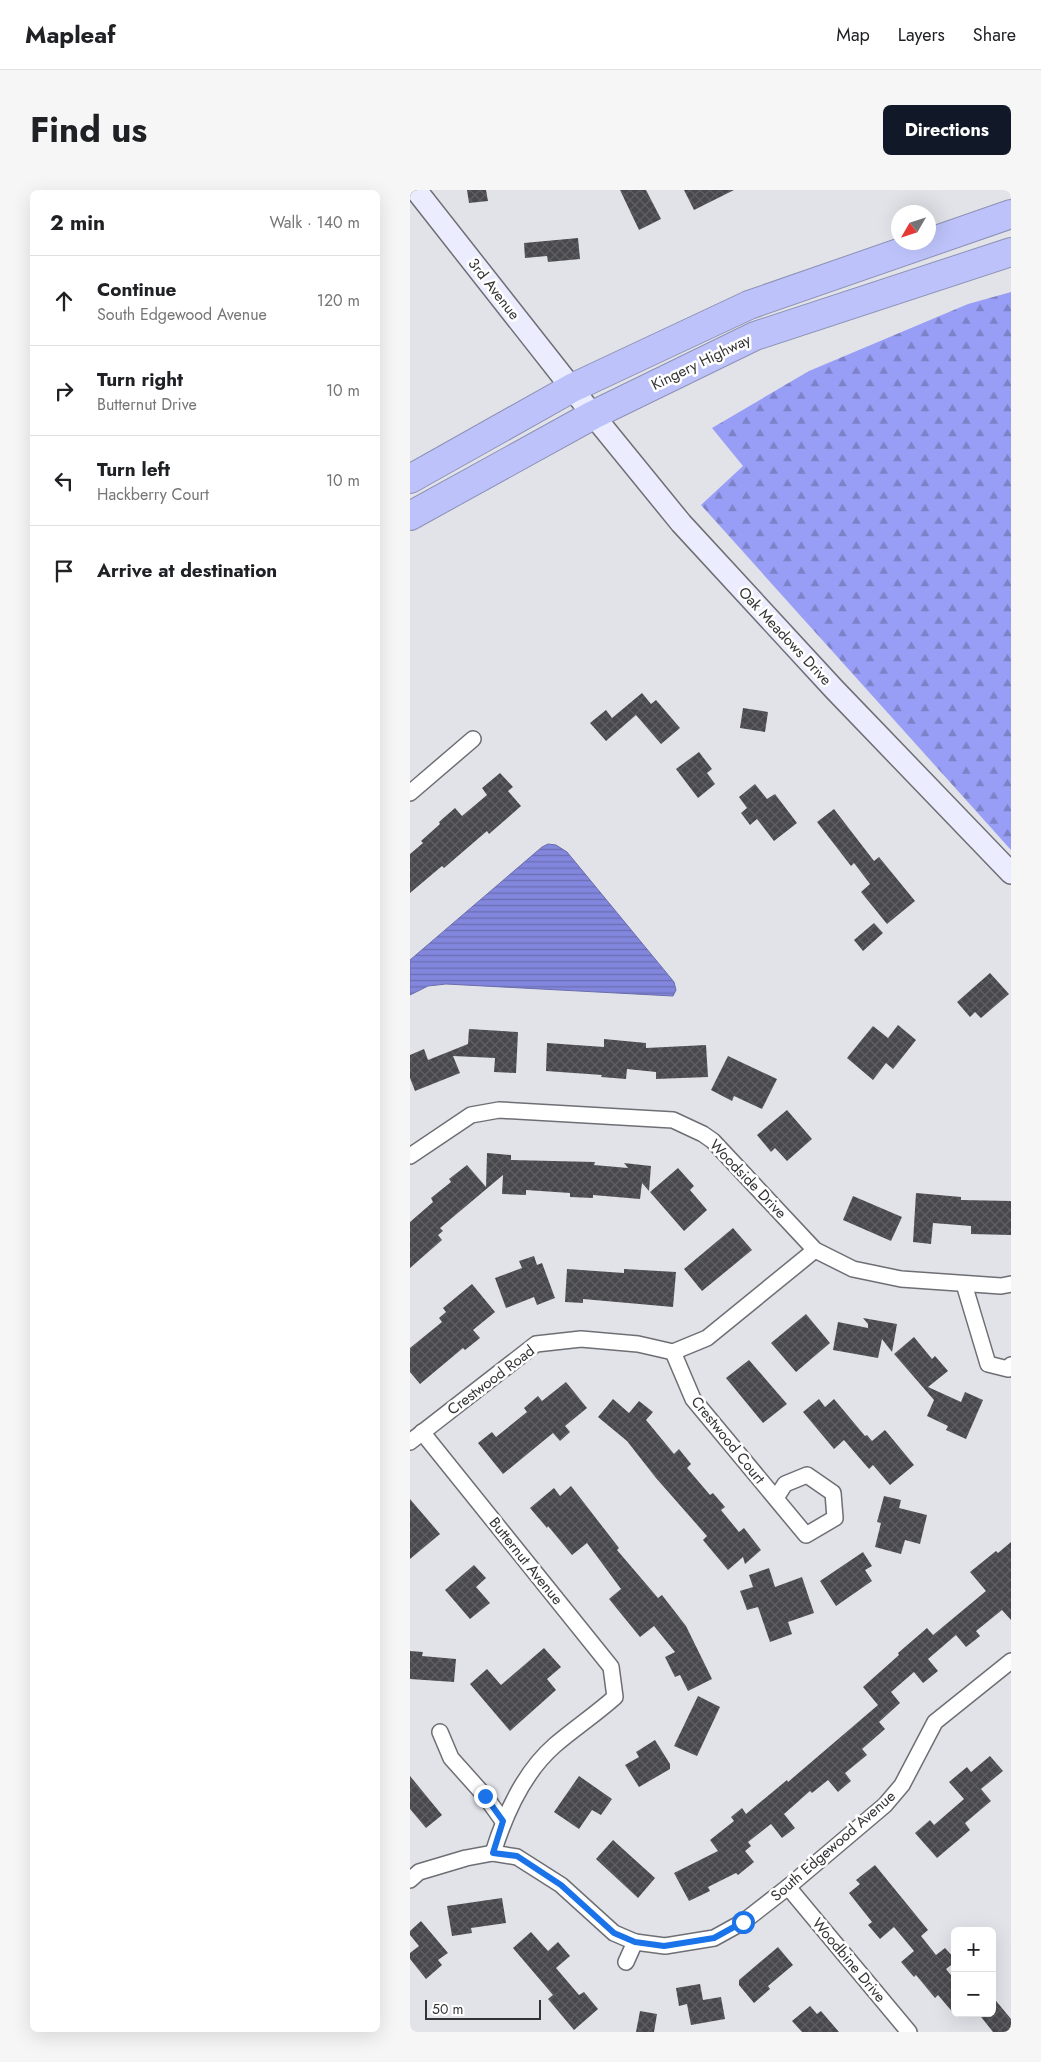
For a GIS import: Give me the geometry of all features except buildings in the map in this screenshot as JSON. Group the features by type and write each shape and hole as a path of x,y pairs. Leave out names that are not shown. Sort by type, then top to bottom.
{"highway":[{"name":"Kingery Highway","path":"410,479 572,388 749,305 1011,214"},
{"name":"Kingery Highway","path":"410,516 593,415 755,336 1011,252"}],"street":[{"name":"3rd Avenue","path":"416,190 572,388"},
{"name":"Oak Meadows Drive","path":"572,388 687,530 840,695 1011,873"},
{"path":"410,793 473,739"},
{"name":"Woodside Drive","path":"410,1156 471,1115 499,1110 673,1120 703,1134 713,1141 815,1250 853,1269 901,1279 1001,1286 1011,1284"},
{"path":"673,1352 707,1338 815,1250"},
{"path":"964,1284 988,1364 1008,1369 1011,1365"},
{"name":"Crestwood Road","path":"410,1442 536,1344 581,1339 638,1344 673,1352"},
{"name":"Crestwood Court","path":"673,1352 693,1399 776,1498"},
{"name":"Butternut Avenue","path":"422,1432 611,1667 615,1696 590,1719 554,1746 530,1774 503,1821"},
{"name":"South Edgewood Avenue","path":"410,1880 419,1872 466,1858 493,1853 517,1856 561,1885 614,1933 635,1942 664,1946 714,1938 743,1922 788,1887 885,1805 902,1785 935,1722 1011,1661"},
{"path":"440,1732 451,1758 485,1796 503,1821 493,1853"},
{"name":"Woodbine Drive","path":"788,1887 909,2032"},
{"path":"626,1962 635,1942"}],"green space":[{"path":"1011,292 1011,850 701,505 743,466 712,428 809,371 968,304"}],"shaded area":[{"path":"548,844 556,845 567,852 674,982 676,990 673,996 446,984 428,986 410,995 410,960 542,847"}],"route":[{"path":"485,1796 503,1821 493,1853 517,1856 561,1885 614,1933 635,1942 664,1946 714,1938 743,1922"}]}
